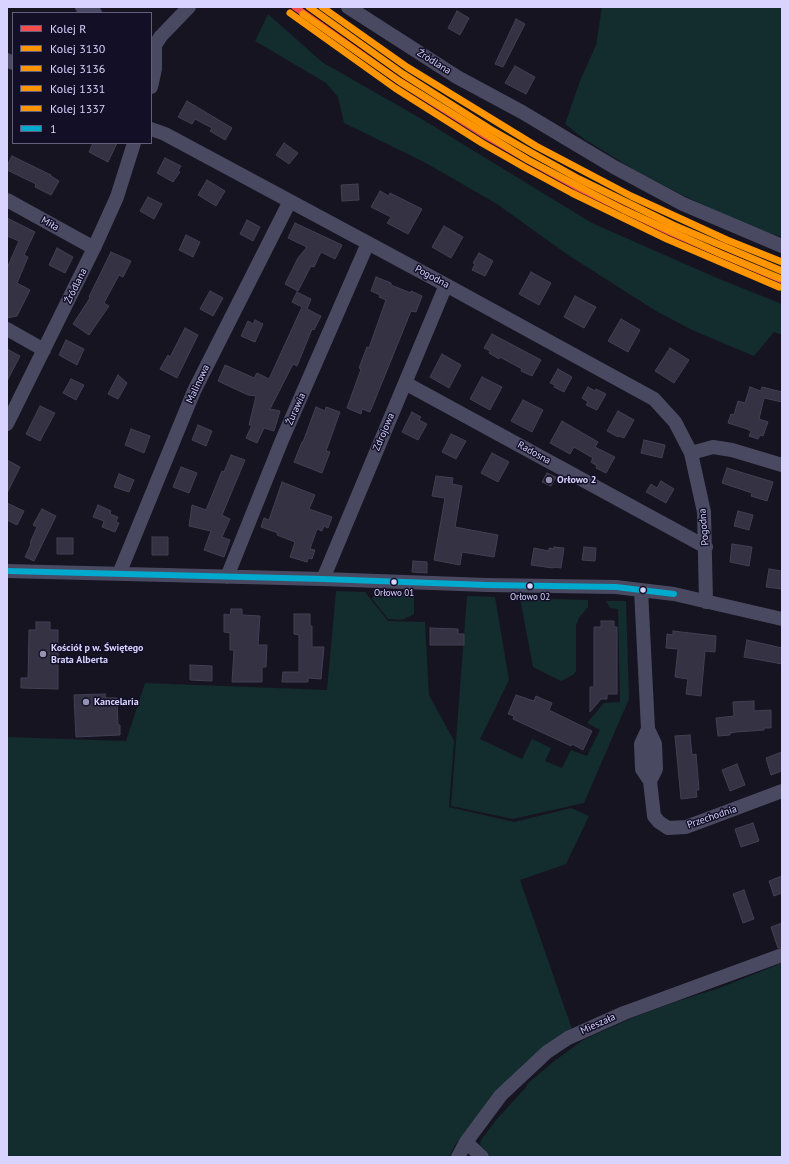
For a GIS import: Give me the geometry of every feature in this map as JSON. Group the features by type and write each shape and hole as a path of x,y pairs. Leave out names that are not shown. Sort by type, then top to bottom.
{"street":[{"path":"82,7 93,12"},
{"path":"152,82 155,69 153,44 189,7"},
{"name":"Źródlana","path":"348,7 458,77 522,112 595,157 676,200 782,246"},
{"name":"Pogodna","path":"152,129 165,134 290,201 654,399 675,422 691,452 704,512 706,547 706,602"},
{"name":"Źródlana","path":"7,424 94,248 117,197 134,144"},
{"name":"Miła","path":"7,200 94,248"},
{"name":"Malinowa","path":"119,574 194,391 290,201"},
{"name":"Żurawia","path":"227,577 282,440 368,243"},
{"name":"Zdrojowa","path":"323,579 446,285"},
{"path":"7,329 44,350"},
{"name":"Radosna","path":"404,383 706,547"},
{"path":"691,452 713,447 732,450 782,465"},
{"path":"7,571 323,579 487,585 616,587 674,594 782,619"},
{"name":"Przechodnia","path":"641,590 648,729 655,744 656,769 650,781 654,816 659,822 668,828 686,827 782,791"},
{"name":"Mieszała","path":"458,1157 466,1142 500,1095 529,1067 547,1052 568,1038 624,1013 782,955"},
{"path":"466,1142 482,1157"}],"green space":[{"path":"602,7 782,7 782,237 748,226 678,193 631,168 584,139 565,124 580,81 596,45"},
{"path":"268,14 322,62 420,118 592,223 717,278 782,304 782,335 774,332 754,356 694,331 656,311 568,255 497,204 424,162 344,123 338,97 326,83 255,41"},
{"path":"336,591 365,592 388,621 425,622 429,695 454,741 449,807 514,822 571,808 589,816 566,864 520,880 572,1029 492,1097 455,1145 449,1157 7,1157 7,737 126,741 145,683 327,690"},
{"path":"376,591 414,593 414,614 402,620 388,619 372,599"},
{"path":"467,596 495,597 509,680 480,739 522,759 532,739 551,748 545,761 562,768 571,750 587,756 600,730 587,723 604,703 620,702 618,609 610,608 606,601 626,601 629,699 584,803 513,819 451,806"},
{"path":"520,598 588,600 588,607 579,618 576,625 576,671 573,675 561,681 533,667"},
{"path":"782,963 782,1157 491,1157 481,1146 481,1140 496,1120 527,1086 526,1085 553,1062 583,1040 634,1017 722,987"}],"building":[{"path":"457,11 469,18 460,35 448,28"},
{"path":"516,19 525,24 503,67 495,64"},
{"path":"515,66 535,77 526,94 505,83"},
{"path":"187,101 232,128 225,140 210,131 212,128 195,119 192,124 178,117"},
{"path":"284,143 298,153 289,164 276,155"},
{"path":"93,144 117,144 108,162 89,152"},
{"path":"12,156 51,175 59,181 51,195 35,187 36,184 7,170 7,166"},
{"path":"165,158 181,166 178,171 180,172 173,182 157,173"},
{"path":"207,180 225,191 216,206 198,195"},
{"path":"358,184 359,200 342,201 341,185"},
{"path":"380,191 389,196 390,193 422,209 408,234 387,223 391,217 371,207"},
{"path":"148,197 162,204 154,219 140,211"},
{"path":"7,218 35,232 24,255 28,257 17,283 30,290 17,316 7,318 7,268 19,241 7,236"},
{"path":"247,220 260,227 253,241 240,234"},
{"path":"295,223 342,245 335,259 321,252 314,267 311,266 298,291 285,284 298,258 307,247 288,238"},
{"path":"444,226 463,237 451,258 432,247"},
{"path":"186,235 200,242 193,257 179,250"},
{"path":"57,248 73,257 65,273 49,265"},
{"path":"111,252 131,261 123,277 119,275 104,303 109,306 89,335 73,324 90,298 89,297"},
{"path":"479,253 493,261 485,276 472,270 475,264 473,263"},
{"path":"531,272 551,283 539,305 519,294"},
{"path":"376,277 391,283 391,285 422,296 416,312 411,311 370,412 362,409 361,414 347,408 361,369 359,368 367,347 369,348 386,300 379,297 380,295 371,291"},
{"path":"210,291 223,298 213,316 200,309"},
{"path":"297,292 311,299 307,309 321,316 314,330 312,329 297,366 293,364 270,409 280,411 274,431 264,428 257,443 246,438 252,425 249,425 256,396 248,395 218,381 225,365 254,378 257,373 269,379 302,307 292,302"},
{"path":"575,296 596,307 584,328 564,317"},
{"path":"621,319 640,330 628,352 608,341"},
{"path":"255,320 263,324 255,342 241,336 248,321 253,324"},
{"path":"185,328 198,335 177,378 160,369 168,355 170,357"},
{"path":"492,334 541,360 532,376 521,371 522,369 500,357 499,359 484,348"},
{"path":"66,340 84,349 77,365 59,355"},
{"path":"670,348 689,360 674,383 655,371"},
{"path":"7,349 20,356 7,381"},
{"path":"442,354 461,365 449,388 430,377"},
{"path":"558,369 572,377 564,392 554,387 555,385 550,383"},
{"path":"118,375 127,383 118,399 108,394"},
{"path":"482,377 502,387 490,410 470,399"},
{"path":"71,379 84,385 76,400 63,393"},
{"path":"588,387 606,394 597,410 586,405 588,402 582,398"},
{"path":"750,387 761,391 762,387 782,392 782,402 764,398 759,419 768,422 763,436 760,435 758,439 749,436 751,431 728,423 731,414 734,415 738,401 745,403"},
{"path":"523,400 543,410 532,432 511,421"},
{"path":"40,406 55,413 40,441 26,434"},
{"path":"316,407 325,411 326,407 340,412 326,451 330,452 322,473 294,462"},
{"path":"618,411 634,420 624,438 618,437 607,431"},
{"path":"412,412 421,417 419,420 427,424 418,440 402,432"},
{"path":"562,421 598,442 595,447 615,457 606,473 596,468 597,466 591,462 593,458 574,447 570,454 550,443"},
{"path":"198,425 212,431 206,446 192,440"},
{"path":"131,429 150,436 144,453 125,445"},
{"path":"451,434 466,441 456,459 442,452"},
{"path":"644,440 665,445 662,458 641,453"},
{"path":"492,453 509,462 498,482 481,473"},
{"path":"231,455 245,460 222,515 230,519 222,537 230,540 224,557 204,550 211,531 189,526 192,505 206,510 222,471 224,472"},
{"path":"7,460 20,467 7,493"},
{"path":"181,467 197,473 189,493 173,487"},
{"path":"727,468 773,482 767,501 751,496 752,493 722,483"},
{"name":"Orłowo 2","path":"547,473 556,477 551,486 542,482"},
{"path":"119,474 134,480 129,492 114,487"},
{"path":"436,476 453,478 452,484 462,486 455,527 498,535 494,557 462,552 460,565 434,560 445,498 432,496"},
{"path":"661,481 674,489 666,503 646,492 651,484 657,488"},
{"path":"282,482 315,495 309,509 332,517 328,528 324,526 322,531 317,529 310,549 315,550 312,559 308,558 307,562 290,557 295,542 277,535 278,533 261,527 264,518 269,520"},
{"path":"7,503 24,511 17,525 7,520"},
{"path":"98,505 111,511 110,514 118,517 116,522 119,523 115,532 102,527 104,521 93,517"},
{"path":"42,509 56,516 34,561 25,557 37,527 33,525"},
{"path":"738,511 753,515 749,530 734,526"},
{"path":"152,537 168,537 168,555 152,555"},
{"path":"57,538 73,538 73,554 57,554"},
{"path":"732,544 752,547 749,566 730,562"},
{"path":"554,547 564,548 561,568 531,565 534,548 549,551 549,548 554,549"},
{"path":"584,547 596,548 595,561 582,560"},
{"path":"413,561 427,562 427,573 412,572"},
{"path":"769,569 782,571 782,589 766,587"},
{"path":"231,609 242,609 242,615 260,616 258,645 267,645 266,667 262,667 262,682 232,682 234,650 230,650 230,633 224,632 224,614 230,615"},
{"path":"294,614 310,614 310,626 312,626 312,647 324,647 321,679 308,678 308,682 282,682 283,672 299,672 299,635 294,634"},
{"path":"601,621 614,621 614,627 617,627 617,694 607,694 607,699 601,699 590,712 590,687 594,687 594,627 601,627"},
{"name":"Kościół p w. Świętego Brata Alberta","path":"36,622 50,622 50,630 58,630 58,689 21,688 21,678 28,678 29,630 36,630"},
{"path":"430,628 458,629 458,634 464,634 464,645 430,645"},
{"path":"673,631 716,636 715,652 705,651 701,696 686,694 688,679 675,677 678,649 666,648 667,634 673,635"},
{"path":"747,640 782,648 782,664 744,657"},
{"path":"190,665 212,666 212,681 190,680"},
{"path":"105,694 106,698 117,698 120,735 76,737 74,695"},
{"path":"516,695 534,701 536,696 552,703 549,710 592,731 583,750 572,744 571,746 513,719 514,716 508,714"},
{"path":"754,701 754,711 771,710 771,728 736,732 730,733 730,735 718,736 716,718 734,716 733,702"},
{"path":"690,735 692,755 696,754 699,790 696,790 697,797 681,799 675,736"},
{"path":"782,752 782,771 771,775 766,758"},
{"path":"737,764 745,785 730,791 722,770"},
{"path":"753,823 759,841 741,847 735,829"},
{"path":"782,876 782,893 774,896 769,881"},
{"path":"744,890 754,919 743,923 733,894"},
{"path":"782,923 782,947 778,948 771,927"}],"rail line":[{"name":"R","path":"295,7 399,81 486,136 528,160 575,186 670,232 782,280"},
{"name":"3136","path":"309,7 403,74 490,129 532,153 579,179 673,225 782,271"},
{"name":"1337","path":"322,7 407,67 536,146 631,196 727,240 782,262"},
{"name":"3130","path":"290,13 395,88 482,143 524,167 572,193 667,239 779,287"},
{"name":"1331","path":"303,14 399,81 528,160 624,210 721,254 779,278"}],"transit line":[{"name":"1","path":"7,571 323,579 487,585 616,587 674,594"}],"place":[{"name":"Orłowo 2","path":"549,480"},
{"name":"Orłowo 01","path":"394,582"},
{"name":"Orłowo 02","path":"530,586"},
{"name":"Kościół p w. Świętego Brata Alberta","path":"43,654"},
{"name":"Kancelaria","path":"86,702"}]}
